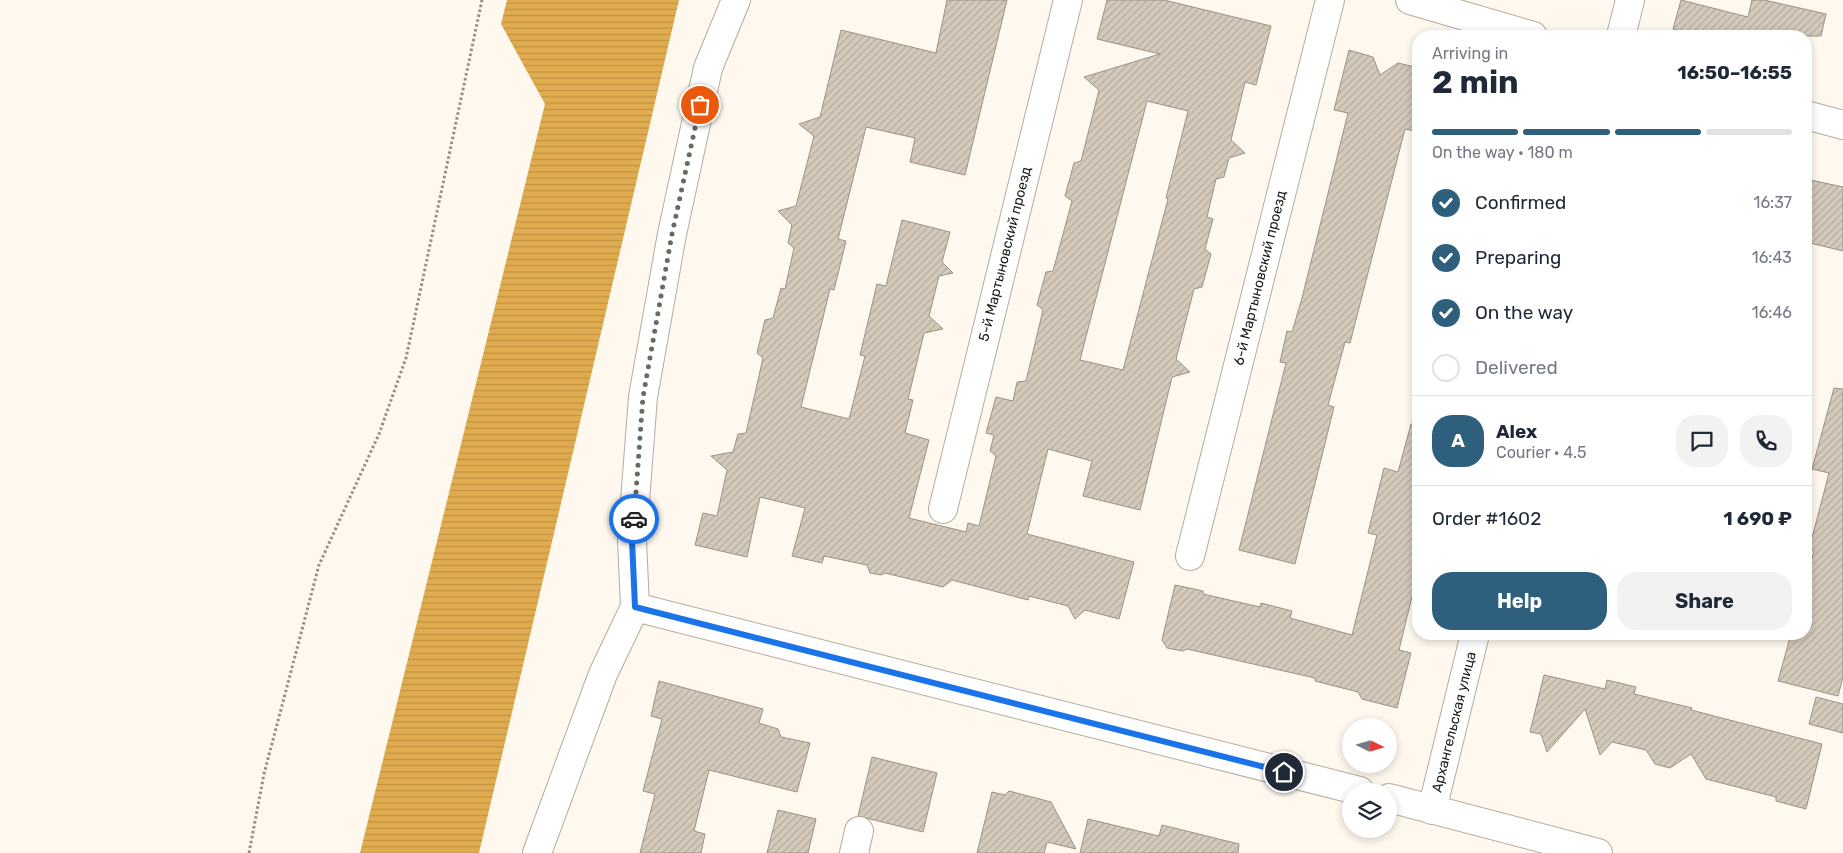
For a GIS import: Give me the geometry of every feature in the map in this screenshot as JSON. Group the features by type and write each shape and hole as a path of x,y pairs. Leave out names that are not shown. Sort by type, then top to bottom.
{"street":[{"path":"537,853 603,674 635,607 632,540 643,397 672,234 708,68 736,0"},
{"name":"5-й Мартыновский проезд","path":"942,509 1068,0"},
{"name":"6-й Мартыновский проезд","path":"1190,556 1330,0"},
{"path":"1410,0 1512,30"},
{"path":"1622,30 1630,0"},
{"path":"1812,117 1843,125"},
{"path":"635,607 1342,786"},
{"name":"Архангельская улица","path":"1432,810 1474,640"},
{"path":"1397,800 1598,853"}],"path":[{"path":"248,853 264,774 319,565 379,434 406,358 482,0"}],"shaded area":[{"path":"507,0 679,0 479,853 360,853 545,104 501,24"}],"building":[{"path":"947,0 1007,0 965,175 910,162 915,138 866,127 838,239 846,241 834,290 830,289 801,407 849,419 865,356 860,355 877,284 886,286 902,220 950,232 942,262 953,273 939,276 929,316 943,329 924,333 908,399 913,400 905,433 929,440 909,518 966,532 968,523 979,526 996,456 990,451 994,435 986,433 996,397 1013,401 1017,382 1026,381 1043,310 1037,305 1046,272 1053,271 1072,201 1065,196 1074,163 1081,161 1099,90 1084,77 1160,54 1097,39 1107,0 1164,0 1271,26 1256,85 1245,82 1231,140 1245,153 1229,158 1224,177 1216,179 1207,217 1213,219 1205,249 1211,254 1202,287 1194,289 1176,359 1190,372 1172,377 1140,510 1083,496 1092,461 1048,449 1027,534 1134,562 1119,619 1085,610 1075,619 1068,606 1029,596 1028,600 952,580 943,587 885,573 881,575 870,573 867,565 824,556 822,563 792,556 805,508 760,497 747,557 695,545 703,513 717,516 727,470 711,456 733,452 738,434 746,433 763,358 757,353 765,320 773,318 781,288 785,289 794,248 788,243 792,225 778,211 796,206 814,136 799,124 820,117 841,30 936,53","holes":["1147,101 1188,111 1166,198 1168,199 1123,370 1080,360"]},
{"path":"1681,0 1748,17 1752,0 1764,0 1826,14 1821,36 1812,36 1812,30 1673,29"},
{"path":"1349,50 1373,57 1380,75 1398,63 1412,66 1412,130 1405,129 1350,343 1345,342 1328,405 1334,407 1295,564 1239,550 1286,363 1280,362 1287,331 1292,332 1302,298 1348,113 1334,110"},
{"path":"1812,180 1843,187 1843,251 1812,243"},
{"path":"1834,388 1843,389 1843,677 1838,696 1778,681 1789,640 1812,640 1812,558 1814,551 1812,550 1812,538 1829,473 1812,469"},
{"path":"1412,424 1412,596 1399,650 1411,653 1397,708 1362,699 1358,692 1315,681 1315,678 1187,649 1183,651 1167,648 1162,640 1175,585 1203,591 1203,594 1260,607 1261,603 1292,611 1290,618 1352,635 1377,535 1368,533 1384,468 1398,472"},
{"path":"1544,675 1605,689 1607,680 1636,687 1634,694 1822,744 1806,809 1776,801 1776,797 1706,779 1691,754 1670,768 1655,764 1646,750 1612,742 1600,755 1585,709 1547,752 1541,734 1530,732"},
{"path":"659,681 763,709 759,723 778,729 781,737 810,743 797,792 709,770 694,831 705,834 701,853 640,853 655,794 643,791 662,719 651,716"},
{"path":"1816,697 1843,704 1843,733 1809,724"},
{"path":"872,757 937,773 923,832 858,816"},
{"path":"1009,791 1051,802 1076,849 1047,842 1044,853 977,853 992,792 1005,795"},
{"path":"778,810 816,819 808,853 767,853"},
{"path":"1088,819 1159,836 1162,825 1239,844 1238,853 1080,853"}],"way so far":[{"path":"634,519 643,397 672,234 700,105"}],"route":[{"path":"634,519 632,540 635,607 1284,772"}]}
